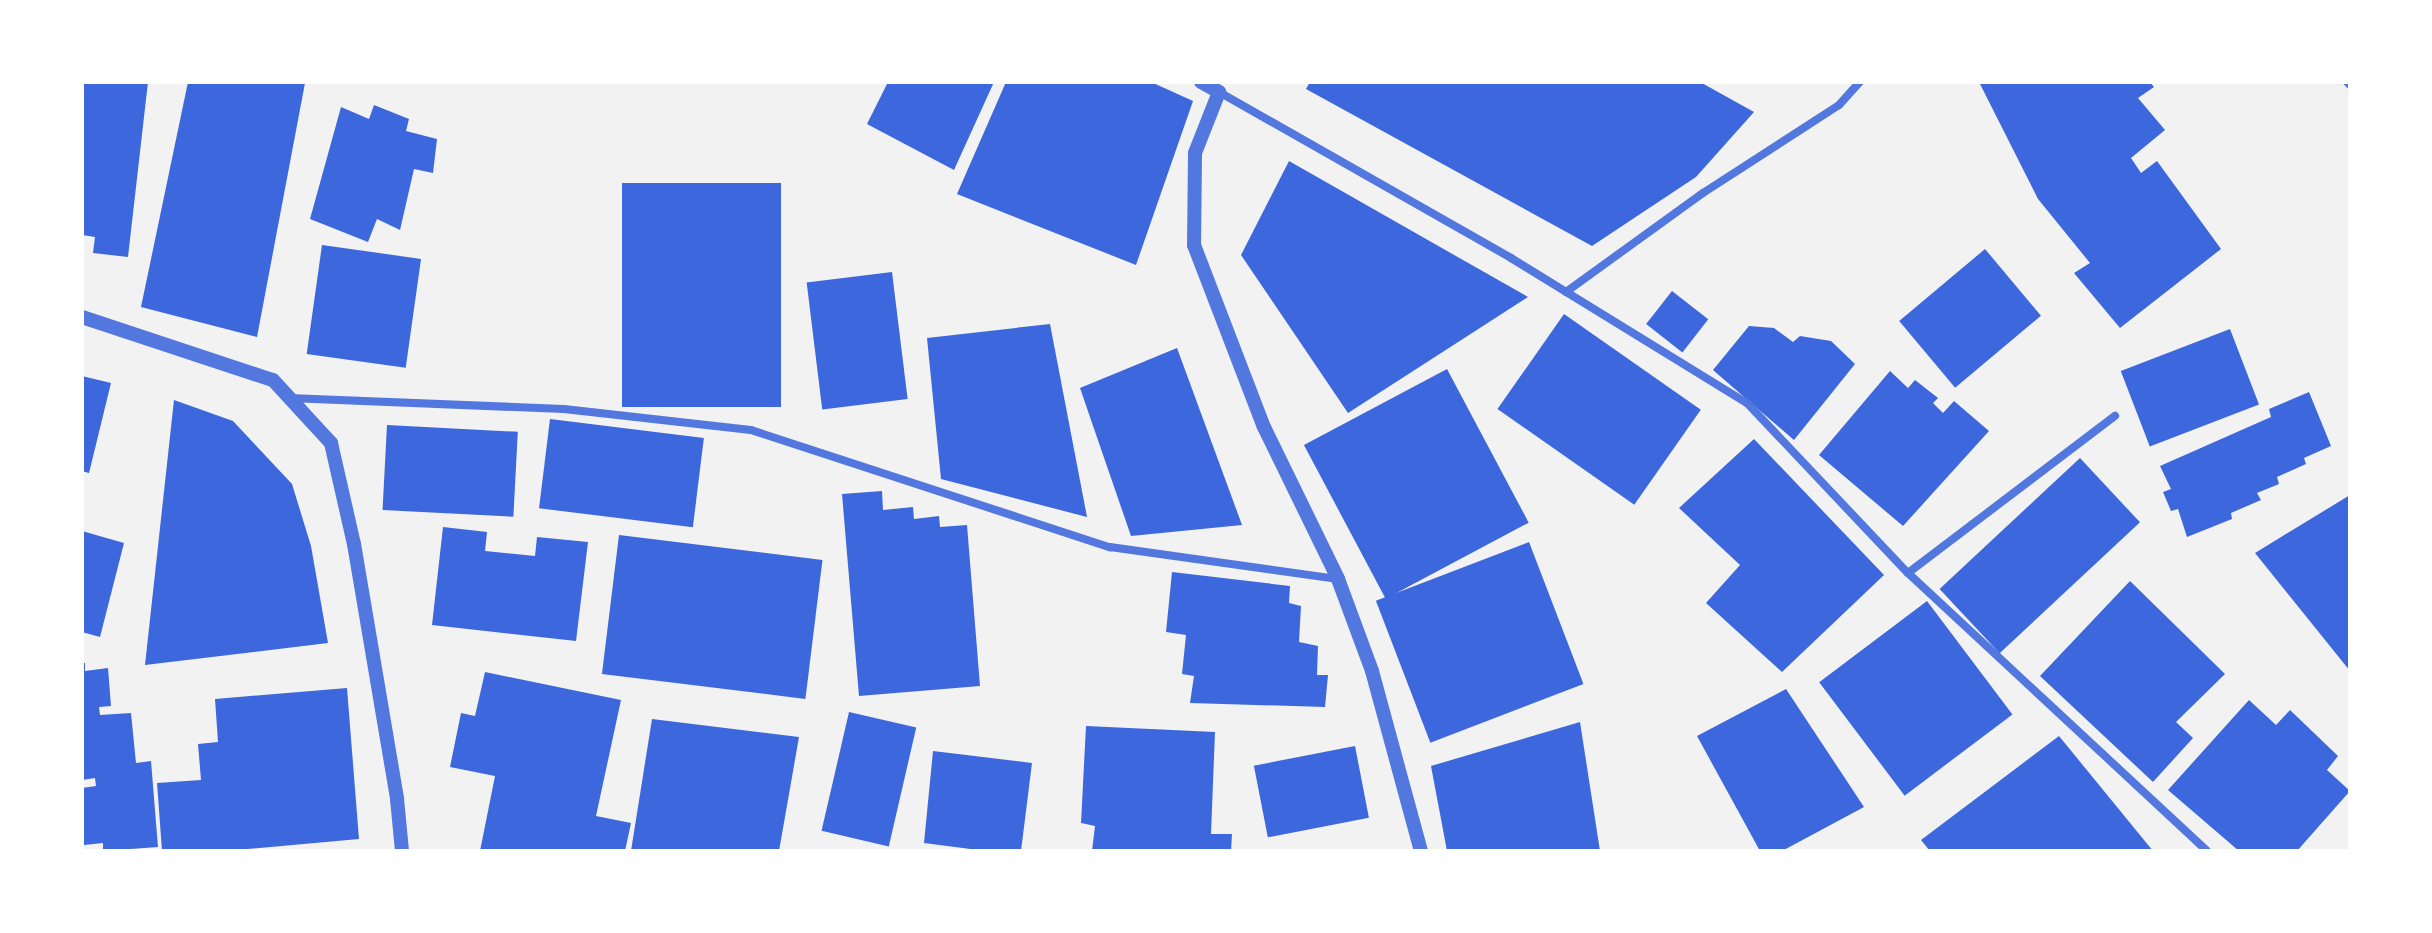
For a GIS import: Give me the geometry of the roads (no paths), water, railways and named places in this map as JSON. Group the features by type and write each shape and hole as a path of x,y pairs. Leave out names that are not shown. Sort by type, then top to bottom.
{"street":[{"path":"1201,82 1566,292 1747,403 1908,573 2207,851"},
{"path":"1566,292 1703,193 1839,105 1860,82"},
{"path":"1219,92 1195,153 1194,245 1264,427 1338,579 1372,671 1421,851"},
{"path":"82,317 273,380 331,443 354,544 397,799 402,851"},
{"path":"287,397 564,409 751,430 1110,547 1338,579"},
{"path":"1908,573 2115,416"}]}
